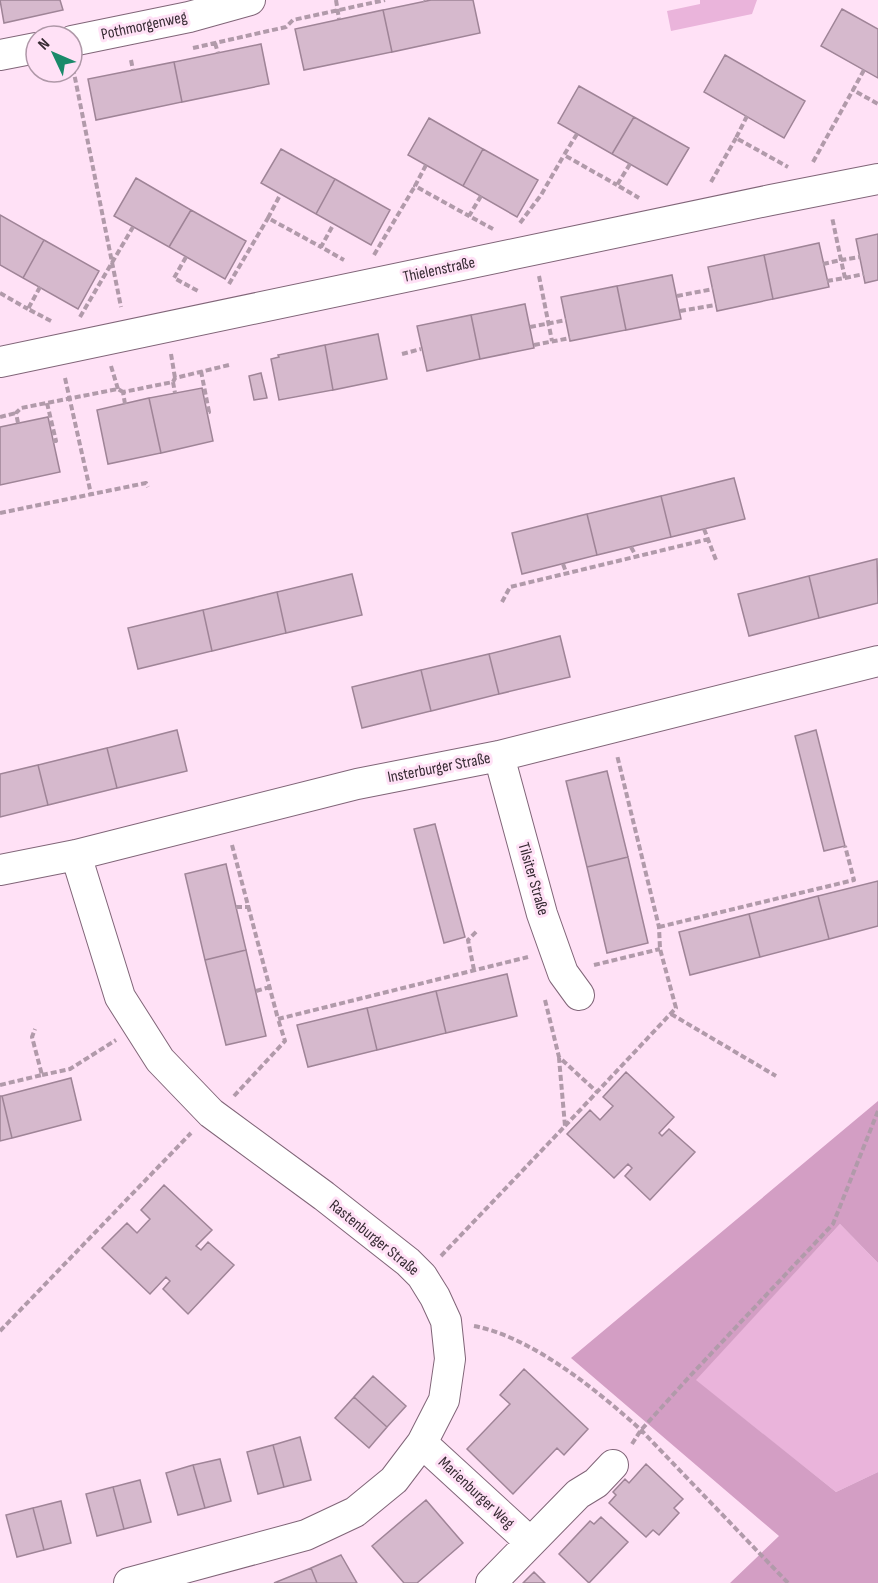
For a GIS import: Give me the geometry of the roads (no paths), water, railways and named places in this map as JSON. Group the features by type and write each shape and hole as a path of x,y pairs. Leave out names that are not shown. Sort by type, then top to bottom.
{"street":[{"name":"Pothmorgenweg","path":"84,39 189,17 250,0"},
{"path":"0,52 24,49"},
{"name":"Thielenstraße","path":"0,362 878,179"},
{"name":"Insterburger Straße","path":"0,870 76,855 357,784 499,756 877,665"},
{"name":"Tilsiter Straße","path":"499,756 542,914 571,984"},
{"name":"Rastenburger Straße","path":"76,855 120,997 160,1060 324,1196 408,1262 422,1276 446,1321 450,1359 444,1400 422,1443 394,1480 355,1512 306,1535 129,1583"},
{"name":"Marienburger Weg","path":"422,1443 530,1542"},
{"name":"Marienburger Weg","path":"491,1583 578,1494 596,1483 613,1465"}]}
